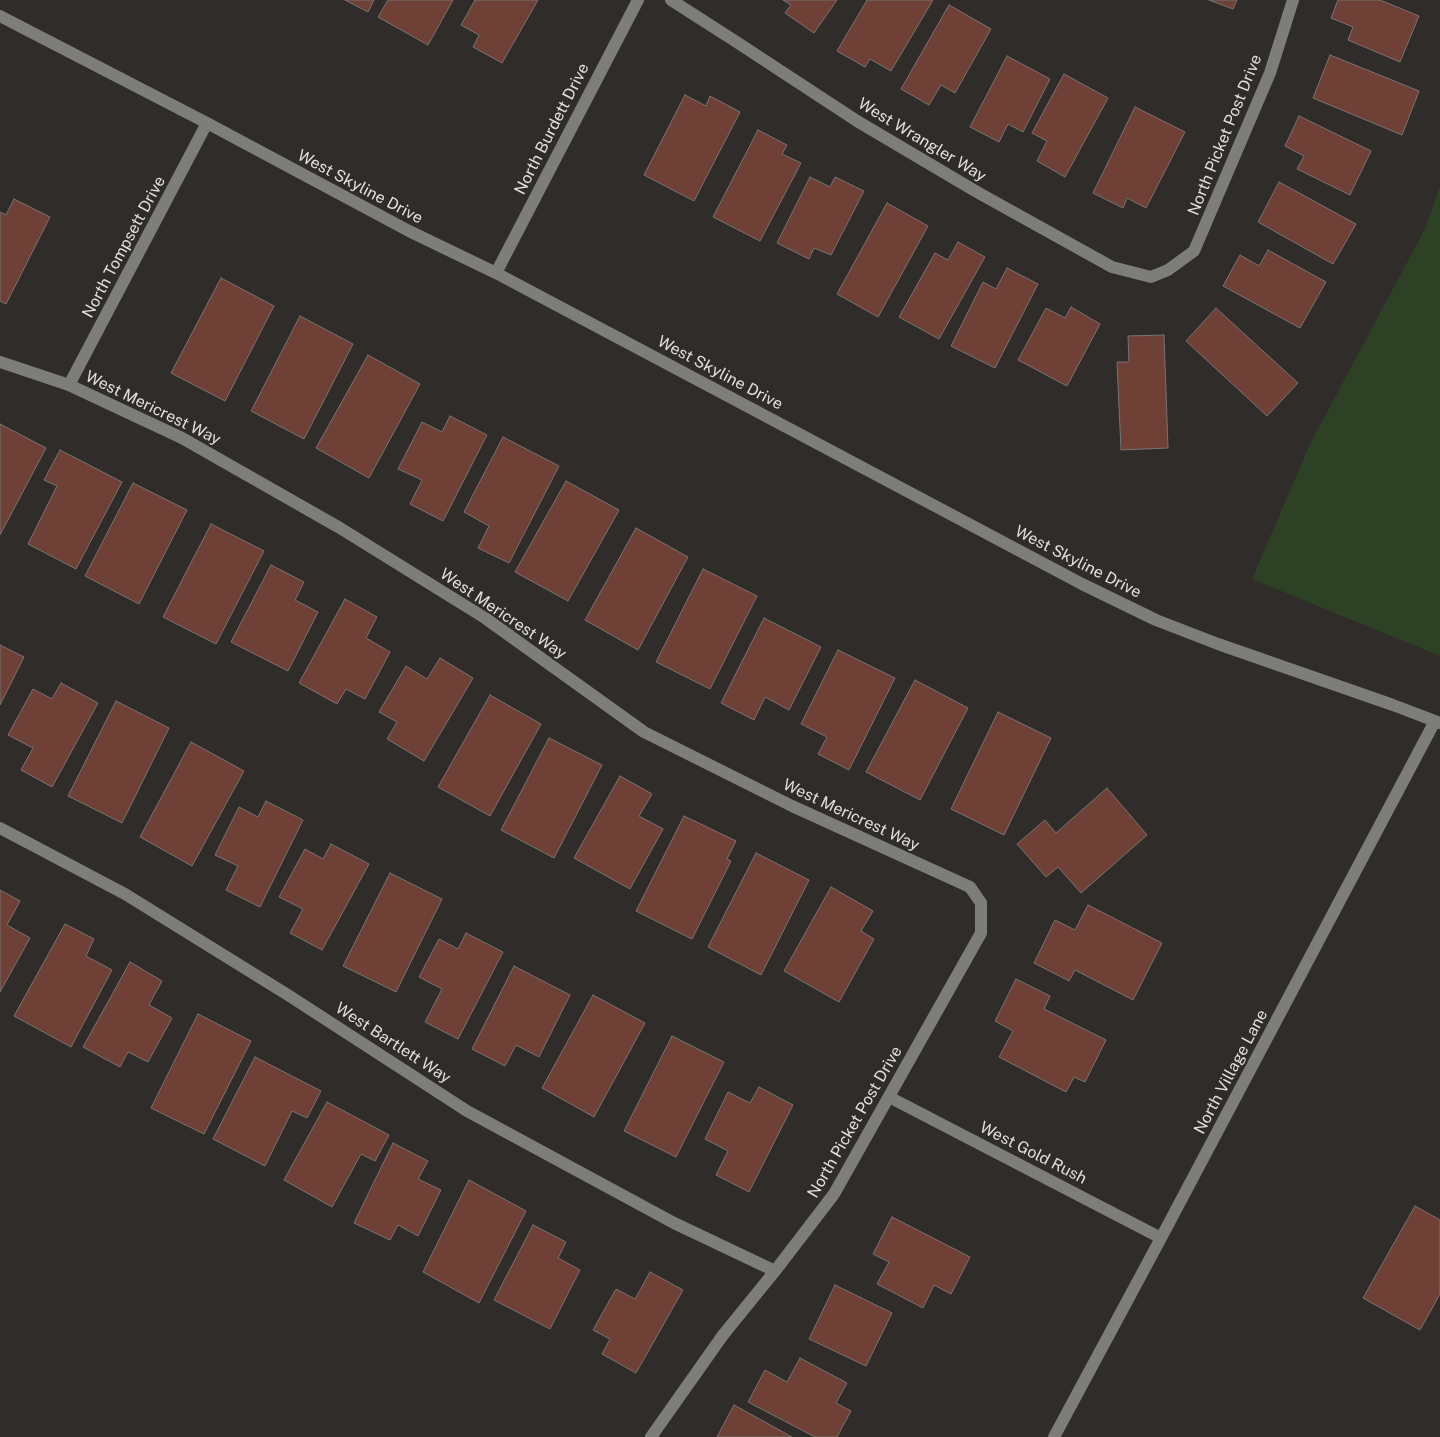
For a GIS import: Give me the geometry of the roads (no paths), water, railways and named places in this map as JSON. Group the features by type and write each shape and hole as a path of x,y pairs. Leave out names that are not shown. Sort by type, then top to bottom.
{"street":[{"name":"North Burdett Drive","path":"496,273 638,0"},
{"name":"West Wrangler Way","path":"671,0 857,121 977,192 1112,267 1151,277 1168,270"},
{"name":"North Picket Post Drive","path":"1168,270 1194,251 1270,73 1293,0"},
{"name":"West Skyline Drive","path":"0,16 207,123 400,227 496,273 1082,584 1156,620 1438,722"},
{"name":"North Tompsett Drive","path":"69,385 207,123"},
{"name":"West Mericrest Way","path":"0,362 69,385 182,438 340,528 485,618 644,732 792,806 970,887 981,903"},
{"name":"North Village Lane","path":"1054,1437 1438,722"},
{"name":"West Bartlett Way","path":"0,828 125,894 288,995 467,1111 674,1223 775,1271"},
{"name":"North Picket Post Drive","path":"651,1437 723,1335 834,1194 981,933 981,903"},
{"name":"West Gold Rush","path":"889,1097 1161,1238"}]}
